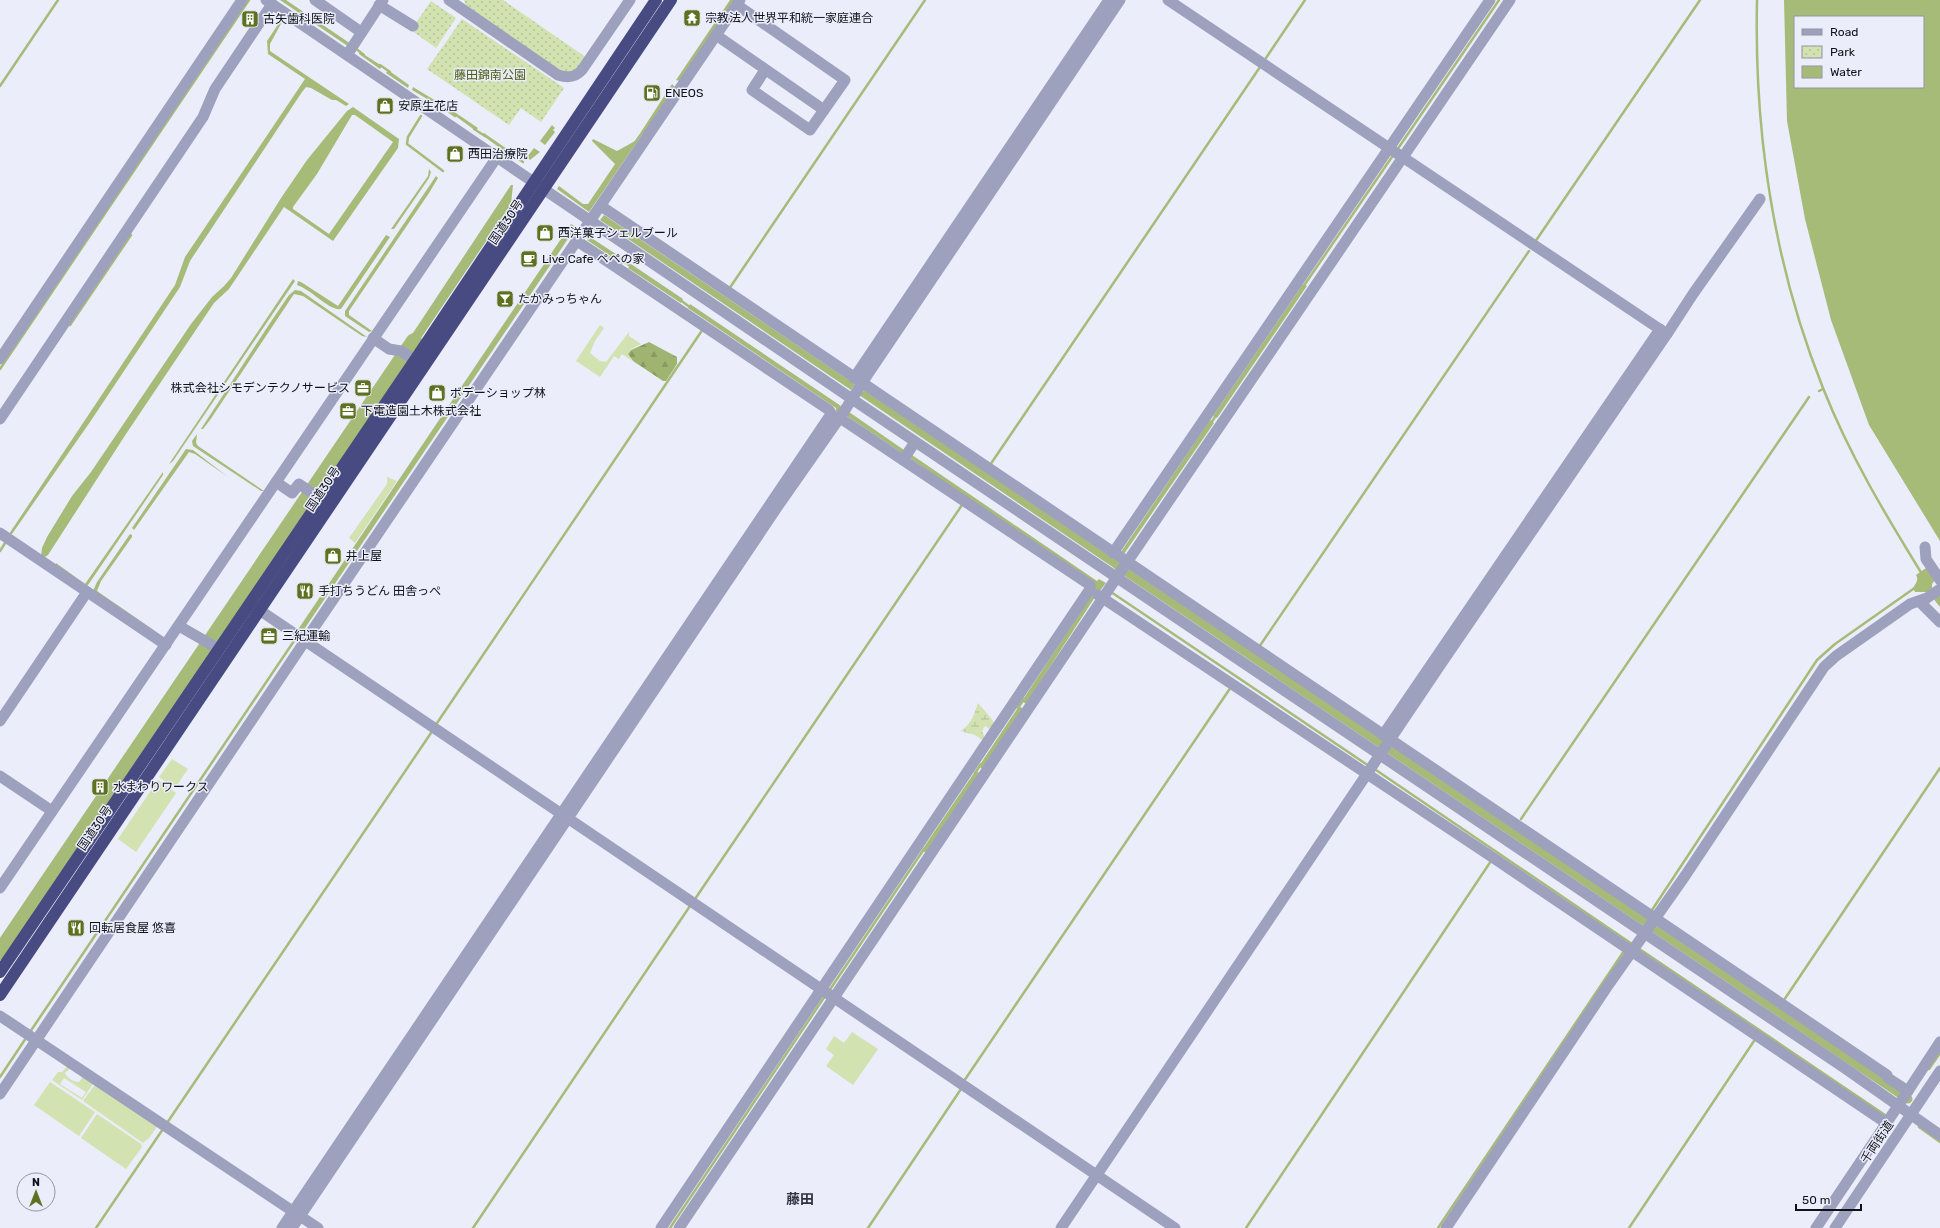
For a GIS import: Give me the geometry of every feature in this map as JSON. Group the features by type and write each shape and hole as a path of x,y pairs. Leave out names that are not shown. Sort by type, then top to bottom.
{"highway":[{"name":"国道30号","path":"0,972 217,648 254,607 318,497 409,356 533,182 656,0"},
{"name":"国道30号","path":"0,995 254,607 545,190 671,0"}],"street":[{"path":"0,359 242,0"},
{"path":"315,0 362,32"},
{"path":"450,0 564,77 578,74 582,70 630,0"},
{"path":"1080,51 1109,0"},
{"path":"282,1228 296,1213 564,816 778,506 846,404 902,315 1080,51 1120,0"},
{"path":"1168,0 1663,332"},
{"path":"661,1228 828,993 1120,564 1213,420 1395,153 1490,0"},
{"path":"1120,564 1213,420 1395,153 1510,0"},
{"path":"0,419 203,117 215,89 269,2 350,50 846,404 908,452 1120,564 1376,757 1639,938 1903,1097"},
{"path":"350,50 381,2 413,26"},
{"path":"0,1094 31,1036 300,637 577,241 738,3 845,80 810,130 752,90 765,70"},
{"path":"716,35 824,110"},
{"path":"0,888 497,156"},
{"path":"1061,1228 1095,1174 1521,539 1663,332 1693,294 1760,199"},
{"path":"601,206 846,404 908,452 1100,592 1233,684 1376,757 1494,858 1887,1075 1903,1097 1910,1114 1940,1135"},
{"path":"577,241 706,326 829,410 846,404 1120,564 1376,757 1639,938 1886,1123"},
{"path":"373,338 388,349 409,356"},
{"path":"276,482 292,494 299,484 318,497"},
{"path":"0,533 166,645"},
{"path":"1925,547 1926,559 1940,580"},
{"path":"0,721 87,592"},
{"path":"679,1228 828,993 1100,592"},
{"path":"1446,1228 1639,938 1824,667 1849,647 1910,604 1930,595 1940,622"},
{"path":"254,607 1175,1228"},
{"path":"179,626 217,648"},
{"path":"0,776 52,810"},
{"path":"0,1016 318,1228"},
{"path":"1816,1228 1940,1042"},
{"name":"千両街道","path":"1835,1228 1940,1071"},
{"path":"292,1228 296,1213"}],"green space":[{"path":"464,0 503,0 587,58 578,72 564,73 466,6"},
{"path":"431,1 456,18 436,48 411,30"},
{"name":"藤田錦南公園","path":"462,19 564,88 541,122 521,108 509,125 427,69"},
{"path":"600,325 604,328 595,341 590,353 600,361 606,362 629,332 629,336 641,344 631,349 628,354 632,361 622,354 619,359 614,356 600,377 576,361"},
{"path":"649,342 677,357 677,364 666,381 663,381 633,361 628,354 631,350"},
{"path":"387,477 397,481 355,543 349,538 387,484"},
{"path":"978,703 994,723 990,729 985,726 982,731 985,738 984,741 975,735 961,731 970,722"},
{"path":"172,759 188,769 175,788 159,777"},
{"path":"158,780 176,793 136,852 118,839"},
{"path":"852,1032 878,1049 853,1085 826,1066 834,1055 826,1049 834,1036 844,1043"},
{"path":"69,1064 95,1081 82,1100 52,1080 58,1072 62,1072","holes":["71,1068 84,1076 79,1082 67,1077 65,1073","64,1078 86,1092 82,1098 60,1084"]},
{"path":"50,1082 95,1112 79,1136 34,1105"},
{"path":"96,1083 158,1125 150,1137 143,1143 83,1101"},
{"path":"97,1114 141,1144 142,1147 126,1169 81,1138"}],"water":[{"path":"280,0 286,0 351,44 349,47"},
{"path":"730,0 734,0 680,81 676,80"},
{"path":"1784,0 1940,0 1940,541 1869,425 1831,320 1805,219 1787,121"},
{"path":"281,20 283,20 270,44 270,51 349,104 346,106 311,88 306,87 302,92 190,261 180,287 90,422 12,534 9,534 175,285 185,257 305,79 268,54 267,41"},
{"path":"360,52 382,66 380,69 359,54"},
{"path":"388,70 409,85 408,88 386,73"},
{"path":"672,84 675,87 644,134 641,132"},
{"path":"413,87 441,104 439,106 412,90"},
{"path":"353,107 399,139 398,148 333,241 284,207 229,289 214,303 126,434 48,555 45,557 41,556 42,548 47,537 72,496 91,472 191,324 212,297 231,278 281,198 307,160 347,111","holes":["352,115 355,115 393,142 329,234 293,209 293,207 317,174"]},
{"path":"446,109 450,109 478,128 476,131"},
{"path":"552,125 555,128 553,130 555,132 545,145 540,141"},
{"path":"484,133 516,155 514,158 482,135"},
{"path":"593,139 617,151 635,141 637,142 589,212 557,189 559,186 583,204 588,204 615,164 592,141"},
{"path":"534,148 540,152 530,160 527,157"},
{"path":"429,169 431,172 429,178 394,229 391,229 428,176"},
{"path":"436,176 438,178 429,193 349,311 349,315 372,331 369,332 345,316 345,311"},
{"path":"511,185 513,185 511,204 411,353 403,348"},
{"path":"604,215 855,384 851,390 600,220"},
{"path":"571,224 576,227 301,634 297,631"},
{"path":"386,235 390,237 341,309 331,307 297,285 298,281 301,282 338,306"},
{"path":"590,237 625,260 622,264 587,240"},
{"path":"631,264 683,299 681,303 628,268"},
{"path":"293,279 295,281 293,284 173,461 169,464"},
{"path":"1303,284 1307,286 1217,418 1213,416"},
{"path":"295,290 301,291 367,337 362,336 303,296 294,294 210,420 203,429 201,429 270,323 289,295"},
{"path":"690,304 841,406 837,415 835,413 836,408 688,308"},
{"path":"865,390 1119,562 1117,567 1114,568 859,395"},
{"path":"849,412 904,450 902,453 847,416"},
{"path":"1210,420 1214,423 1124,554 1121,552"},
{"path":"197,434 196,443 198,446 264,491 261,491 193,446 192,441"},
{"path":"186,449 193,450 228,477 195,454 189,452 134,530 132,528"},
{"path":"912,455 1097,581 1099,579 1106,583 1099,592 1095,590 910,458"},
{"path":"163,472 163,475 88,585 86,586 55,566 56,563 85,584"},
{"path":"130,534 132,537 101,581 97,591 158,633 93,591 97,582"},
{"path":"1926,568 1935,580 1932,584 1932,591 1936,596 1940,596 1940,607 1928,592 1915,592 1913,588 1917,580 1916,575"},
{"path":"1092,594 1095,597 1026,704 1022,701"},
{"path":"1019,706 1023,709 982,769 979,766"},
{"path":"976,770 979,773 926,853 922,850"}],"waterway":[{"path":"0,86 58,0"},
{"path":"0,369 249,0"},
{"path":"729,289 925,0"},
{"path":"1266,58 1305,0"},
{"path":"1397,150 1499,0"},
{"path":"1535,242 1700,0"},
{"path":"1757,0 1759,100 1763,149 1779,246 1791,293 1823,388 1844,436 1881,506 1922,574"},
{"path":"355,48 364,55"},
{"path":"380,65 390,72"},
{"path":"990,465 1260,67"},
{"path":"438,104 455,116"},
{"path":"421,116 408,137 407,144 443,171"},
{"path":"474,129 485,136"},
{"path":"634,144 644,130"},
{"path":"1303,287 1394,154"},
{"path":"512,155 523,162"},
{"path":"70,325 131,235"},
{"path":"1259,647 1529,251"},
{"path":"621,260 632,267"},
{"path":"679,299 691,308"},
{"path":"435,726 703,329"},
{"path":"0,952 414,341"},
{"path":"1819,391 1823,389"},
{"path":"1521,819 1809,397"},
{"path":"1211,423 1217,414"},
{"path":"695,899 962,505"},
{"path":"0,551 6,543"},
{"path":"1118,566 1908,1099"},
{"path":"1652,910 1817,660 1835,644 1916,587"},
{"path":"1111,592 1369,766"},
{"path":"30,1032 296,638"},
{"path":"964,1081 1231,687"},
{"path":"1018,708 1024,699"},
{"path":"167,1123 433,730"},
{"path":"975,773 981,764"},
{"path":"1373,768 1632,944"},
{"path":"1784,1000 1940,768"},
{"path":"1512,832 1515,829"},
{"path":"829,991 924,849"},
{"path":"1246,1228 1491,861"},
{"path":"473,1228 690,906"},
{"path":"1644,921 1647,917"},
{"path":"1638,948 1885,1115"},
{"path":"1438,1228 1624,951"},
{"path":"670,1228 825,996"},
{"path":"0,1077 26,1038"},
{"path":"1629,1228 1754,1041"},
{"path":"1929,1069 1940,1053"},
{"path":"868,1228 961,1089"},
{"path":"1919,1127 1940,1142"},
{"path":"96,1228 163,1129"}],"place":[{"name":"宗教法人世界平和統一家庭連合","path":"692,18"},
{"name":"古矢歯科医院","path":"250,19"},
{"name":"ENEOS","path":"652,93"},
{"name":"安原生花店","path":"385,106"},
{"name":"西田治療院","path":"455,154"},
{"name":"西洋菓子シェルブール","path":"545,233"},
{"name":"Live Cafe ペペの家","path":"529,259"},
{"name":"たかみっちゃん","path":"505,299"},
{"name":"株式会社シモデンテクノサービス","path":"363,388"},
{"name":"ボデーショップ林","path":"437,393"},
{"name":"下電造園土木株式会社","path":"348,411"},
{"name":"井上屋","path":"333,556"},
{"name":"手打ちうどん 田舎っぺ","path":"305,591"},
{"name":"三紀運輸","path":"269,636"},
{"name":"水まわりワークス","path":"100,787"},
{"name":"回転居食屋 悠喜","path":"76,928"}],"district":[{"name":"藤田","path":"800,1199"}]}
